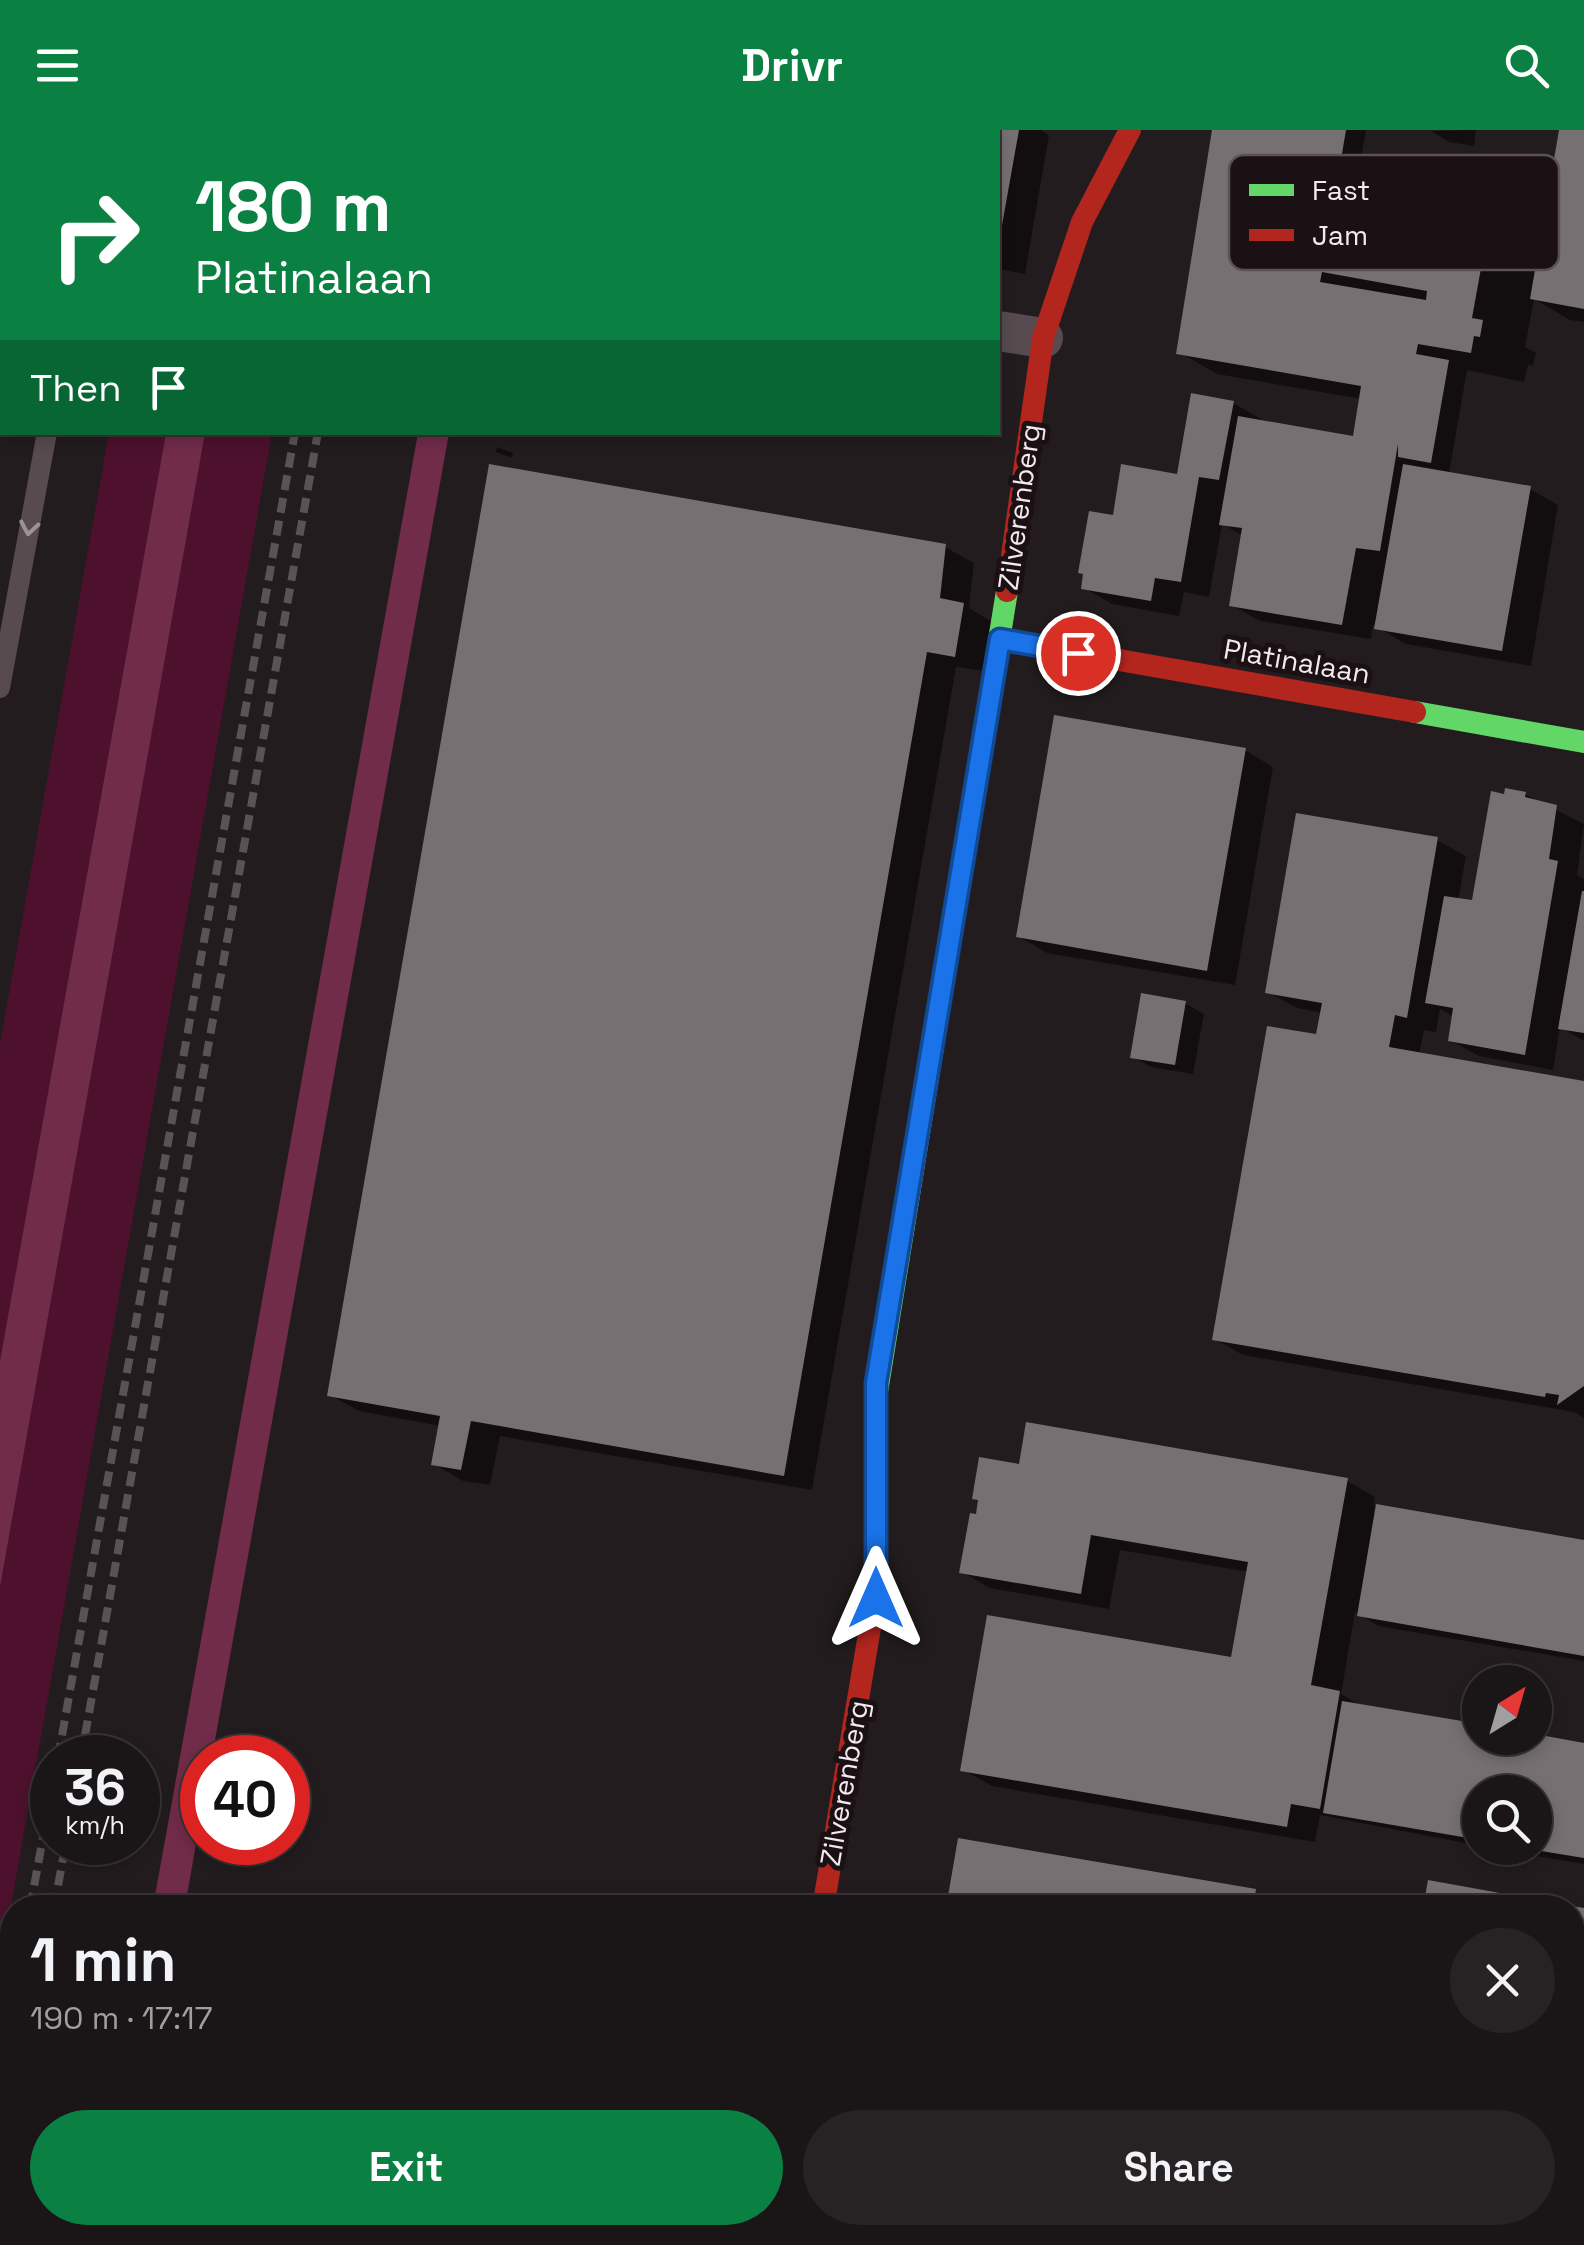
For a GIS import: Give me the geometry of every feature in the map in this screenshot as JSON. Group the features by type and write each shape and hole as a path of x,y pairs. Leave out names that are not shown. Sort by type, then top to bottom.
{"street":[{"name":"Zilverenberg","path":"825,1895 876,1598 876,1383 1000,639 1043,338 1082,222 1130,130"},
{"path":"1000,331 1043,338"},
{"name":"Platinalaan","path":"1000,639 1584,742"}],"lane":[{"path":"0,688 46,435"}],"shaded area":[{"path":"109,435 166,435 0,1361 0,1044"},
{"path":"166,435 205,435 0,1587 0,1361"},
{"path":"205,435 272,435 41,1735 30,1735 30,1799 13,1895 0,1895 0,1587"},
{"path":"418,435 449,435 216,1735 184,1735"},
{"path":"180,1757 180,1865 192,1865 187,1895 155,1895"}],"building":[{"path":"1000,130 1019,130 1000,236"},
{"path":"1212,130 1346,130 1342,155 1229,155 1229,270 1481,270 1472,318 1483,320 1471,353 1418,344 1416,354 1449,360 1431,463 1398,457 1398,444 1380,551 1356,548 1342,625 1229,606 1242,528 1219,525 1238,416 1353,436 1361,386 1176,354","holes":["1322,272 1427,291 1426,300 1320,282"]},
{"path":"1559,130 1584,130 1584,309 1530,299 1535,270 1559,270 1559,155 1555,155"},
{"path":"1191,393 1234,401 1219,480 1199,477 1181,582 1155,578 1151,601 1081,589 1083,574 1078,573 1089,511 1113,515 1121,464 1177,474"},
{"path":"489,464 946,544 940,598 964,603 955,657 927,652 784,1476 471,1421 461,1470 431,1465 440,1416 327,1396"},
{"path":"1403,464 1531,486 1502,651 1374,629"},
{"path":"1054,715 1246,748 1207,971 1016,937"},
{"path":"1505,788 1557,805 1549,859 1558,861 1525,1055 1448,1041 1453,1008 1425,1003 1444,896 1472,900 1491,791 1504,794"},
{"path":"1296,813 1438,837 1407,1018 1395,1015 1389,1047 1584,1081 1584,1386 1557,1405 1559,1395 1546,1393 1545,1397 1212,1340 1267,1026 1316,1034 1322,1003 1265,993"},
{"path":"1584,891 1584,1033 1558,1029"},
{"path":"1141,993 1186,1001 1175,1065 1130,1058"},
{"path":"1026,1422 1348,1478 1311,1685 1340,1691 1320,1809 1291,1804 1287,1827 960,1771 987,1615 1231,1657 1248,1562 1091,1535 1081,1594 959,1573 970,1513 976,1514 978,1500 972,1499 979,1457 1019,1464"},
{"path":"1376,1504 1584,1540 1584,1656 1357,1616"},
{"path":"1342,1701 1462,1721 1462,1755 1552,1755 1552,1737 1584,1743 1584,1858 1552,1853 1552,1775 1462,1775 1462,1837 1323,1813"},
{"path":"958,1838 1256,1889 1255,1895 948,1895"},
{"path":"1428,1880 1511,1895 1425,1895"}],"railway":[{"path":"62,1735 294,435"},
{"path":"85,1735 317,435"},
{"path":"32,1895 38,1865"},
{"path":"56,1895 62,1865"}],"traffic: fast":[{"path":"876,1398 1007,591"},
{"path":"1415,712 1584,742"}],"traffic: jam":[{"path":"1007,591 1043,338 1082,222 1130,130"},
{"path":"1000,639 1415,712"},
{"path":"825,1895 875,1598 876,1398"}],"route":[{"path":"876,1598 876,1383 1000,639 1078,653"}]}
